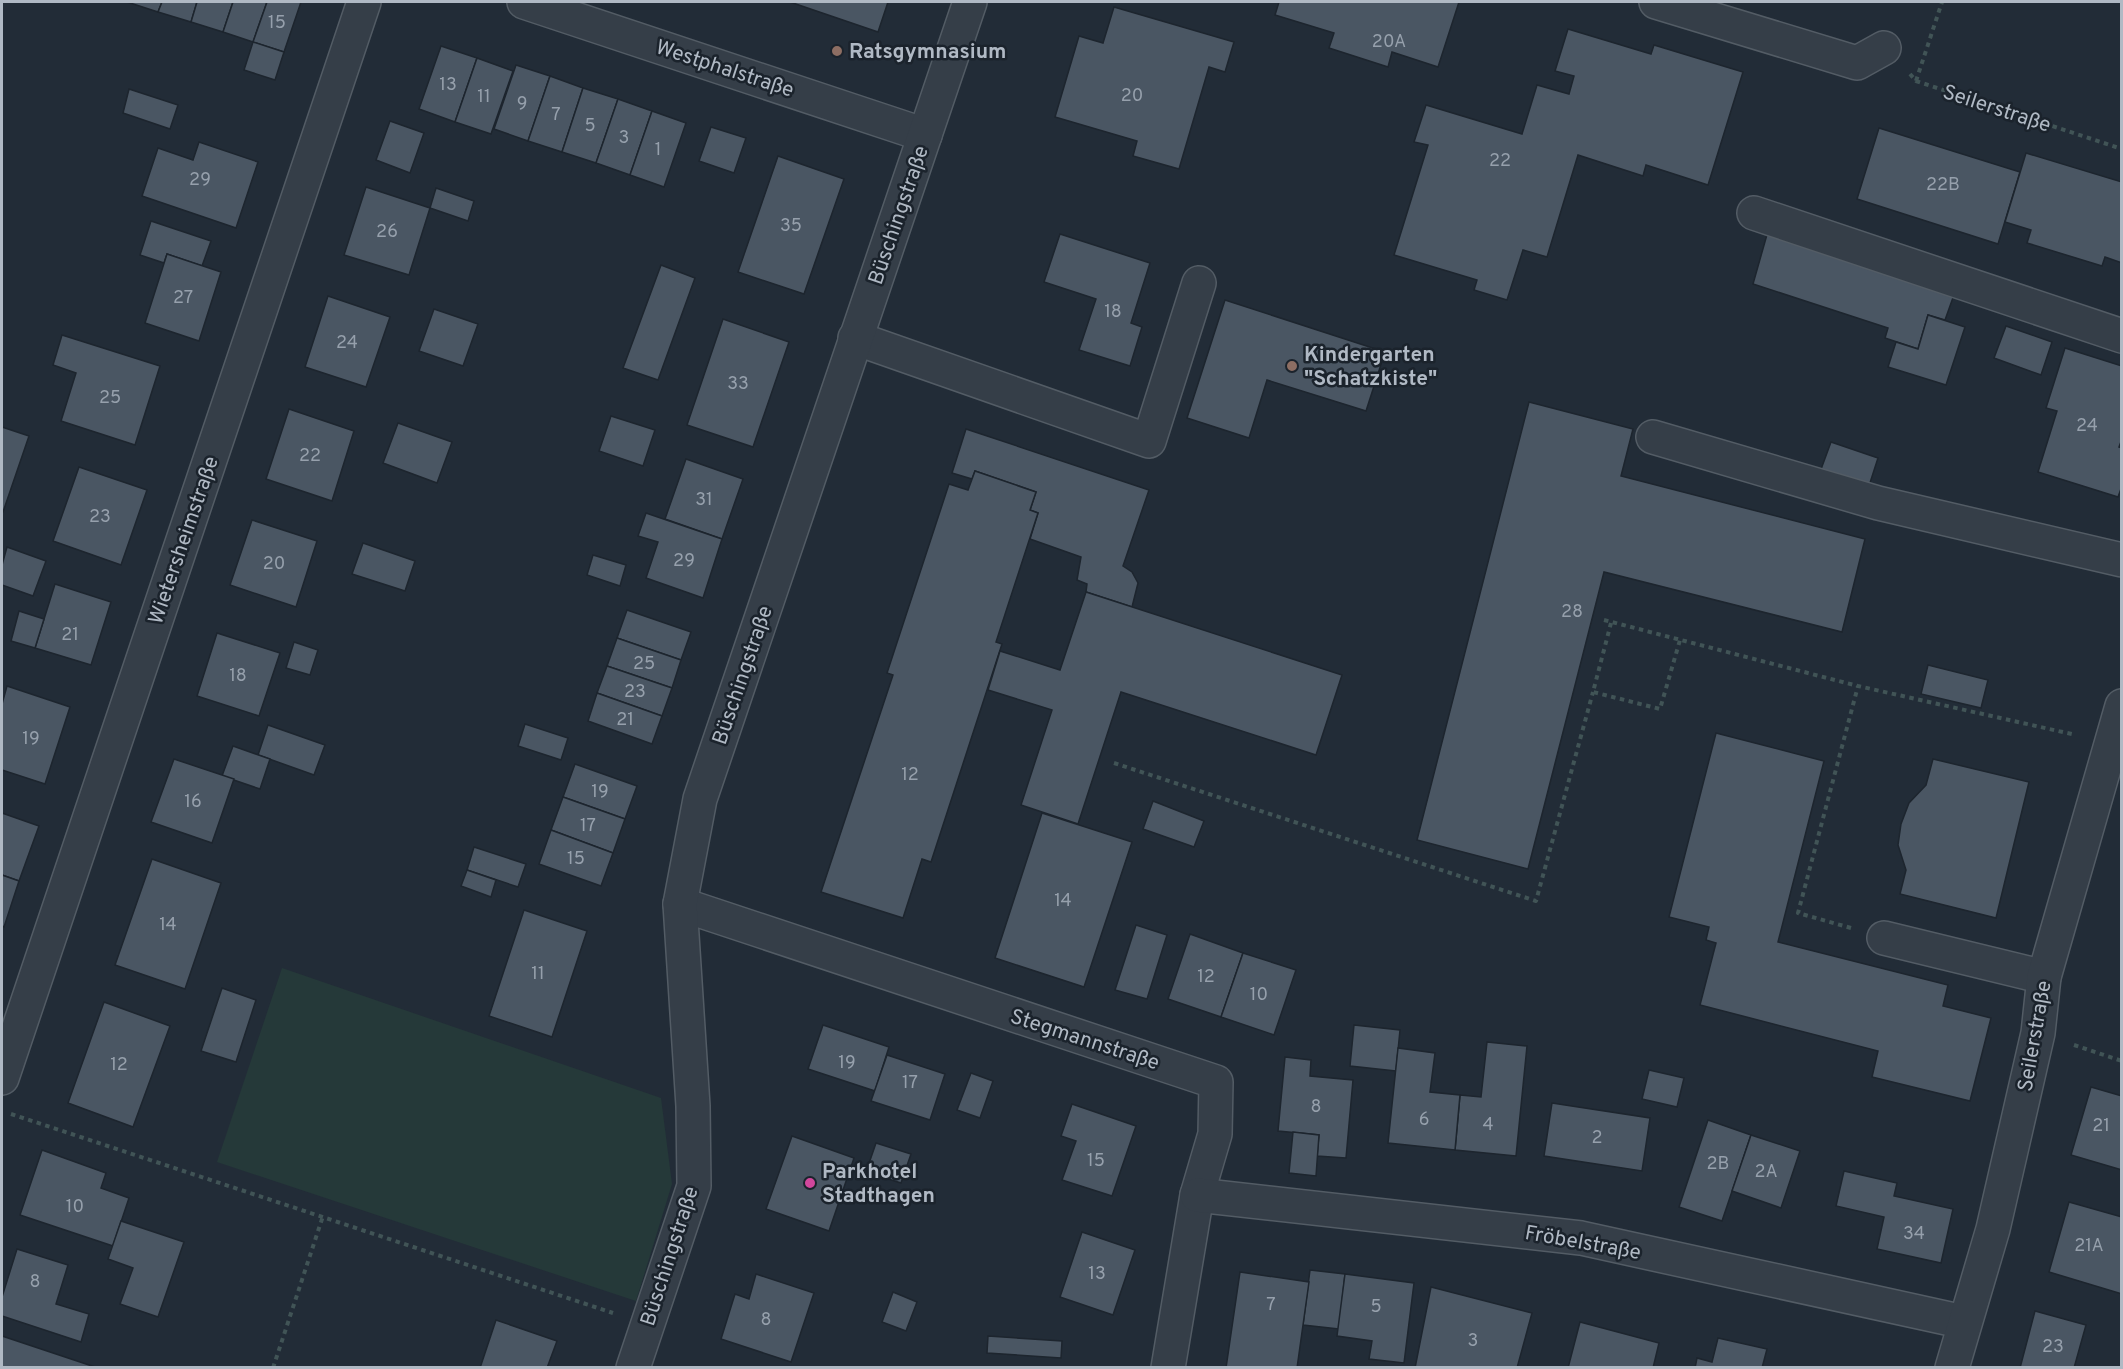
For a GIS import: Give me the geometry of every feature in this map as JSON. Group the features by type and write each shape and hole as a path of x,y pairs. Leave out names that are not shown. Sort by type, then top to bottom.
{"street":[{"name":"Wietersheimstraße","path":"2,1078 364,2"},
{"name":"Westphalstraße","path":"524,2 925,135"},
{"name":"Büschingstraße","path":"633,1368 694,1186 693,1106 680,904 700,800 970,2"},
{"path":"1656,2 1857,63 1884,48"},
{"path":"1754,213 2121,336"},
{"path":"855,338 1149,441 1199,283"},
{"path":"1653,437 1878,503 2121,560"},
{"name":"Seilerstraße","path":"1952,1368 1993,1228 2038,1033 2044,977 2121,706"},
{"name":"Stegmannstraße","path":"680,904 1216,1083 1215,1134 1197,1195 1168,1368"},
{"path":"1884,938 2044,977"},
{"name":"Fröbelstraße","path":"1197,1195 1581,1238 1964,1322"}],"path":[{"path":"1916,81 1942,2"},
{"name":"Seilerstraße","path":"1884,48 1916,81 2121,149"},
{"path":"1604,620 1858,686 2111,743"},
{"path":"1114,763 1536,901 1611,623"},
{"path":"1593,692 1660,709 1680,640"},
{"path":"1858,686 1798,913 1884,938"},
{"path":"2038,1033 2121,1061"},
{"path":"2,1111 647,1324"},
{"path":"273,1368 323,1216"}],"green space":[{"path":"282,968 661,1098 672,1184 636,1301 217,1162"}],"building":[{"path":"127,2 162,2 158,12"},
{"path":"162,2 197,2 191,22 158,12"},
{"path":"197,2 233,2 223,32 191,22"},
{"path":"233,2 267,2 253,42 223,32"},
{"path":"267,2 301,2 284,52 253,42"},
{"path":"790,2 888,2 878,32"},
{"path":"1279,2 1459,2 1438,67 1392,52 1388,67 1329,48 1334,33 1275,15"},
{"path":"1114,7 1234,42 1225,72 1209,67 1179,169 1133,156 1137,141 1055,117 1079,36 1103,43"},
{"path":"1568,29 1651,54 1654,45 1743,72 1708,185 1646,165 1643,176 1578,155 1547,257 1523,250 1507,300 1474,290 1477,280 1394,255 1428,145 1414,142 1426,105 1522,134 1537,85 1569,94 1574,76 1555,71"},
{"path":"253,42 284,52 275,80 244,70"},
{"path":"441,46 477,58 455,122 419,109"},
{"path":"477,58 513,71 491,134 455,122"},
{"path":"516,65 550,76 528,141 494,129"},
{"path":"550,76 583,88 562,152 528,141"},
{"path":"583,88 618,99 596,163 562,152"},
{"path":"129,89 178,105 170,129 123,113"},
{"path":"618,99 652,111 630,175 596,163"},
{"path":"652,111 686,123 664,187 630,175"},
{"path":"390,121 424,133 410,173 376,160"},
{"path":"711,127 746,138 734,173 699,161"},
{"path":"1879,128 2020,172 1998,244 1857,199"},
{"path":"199,142 258,162 236,228 142,196 158,148 193,160"},
{"path":"2026,153 2122,182 2122,263 2105,257 2102,266 2027,243 2031,230 2005,222"},
{"path":"778,156 844,179 804,294 738,272"},
{"path":"366,187 430,208 409,275 344,255"},
{"path":"436,188 474,201 468,221 430,208"},
{"path":"151,221 211,241 202,266 167,254 164,263 140,255"},
{"path":"1768,231 1955,292 1945,320 1928,315 1918,349 1885,338 1888,328 1753,284"},
{"path":"1060,234 1150,263 1131,323 1142,327 1130,366 1079,350 1096,299 1044,282"},
{"path":"167,254 221,272 199,341 145,323"},
{"path":"661,265 695,278 658,380 623,368"},
{"path":"328,296 390,317 366,387 305,367"},
{"name":"Kindergarten \"Schatzkiste\"","path":"1225,300 1385,352 1366,411 1267,380 1249,438 1187,418"},
{"path":"434,309 478,324 463,366 419,351"},
{"path":"1928,315 1965,327 1946,385 1888,367 1896,342 1918,349"},
{"path":"723,319 789,342 753,447 687,425"},
{"path":"2006,326 2052,342 2041,375 1994,358"},
{"path":"62,335 160,366 135,445 61,421 76,373 53,365"},
{"path":"2065,348 2122,366 2122,439 2119,447 2122,448 2122,486 2118,497 2038,472 2057,411 2046,408"},
{"path":"1529,402 1633,429 1621,476 1865,539 1842,632 1604,572 1528,869 1417,840"},
{"path":"289,409 354,431 332,501 266,479"},
{"path":"611,416 655,430 643,466 599,451"},
{"path":"398,423 452,442 437,483 383,463"},
{"path":"2,427 29,436 3,512 2,512"},
{"path":"966,429 1149,490 1123,566 1132,572 1138,583 1132,607 1086,592 1087,584 1077,580 1081,557 1030,539 1038,513 1030,510 1036,492 975,471 972,479 952,473"},
{"path":"1831,442 1878,458 1868,489 1820,472"},
{"path":"686,459 743,479 722,539 665,519"},
{"path":"79,467 147,490 121,565 53,541"},
{"path":"975,471 1036,492 1030,510 1038,513 996,642 1002,644 931,862 922,859 903,918 821,892 893,675 887,673 949,484 968,490"},
{"path":"646,513 722,539 703,598 646,578 658,542 638,536"},
{"path":"252,520 317,541 296,607 230,585"},
{"path":"363,543 415,561 405,591 352,574"},
{"path":"7,547 46,561 33,596 2,585 2,565"},
{"path":"593,555 626,565 620,586 587,575"},
{"path":"55,584 111,602 91,665 35,648"},
{"path":"1086,592 1342,675 1316,755 1121,692 1078,824 1021,805 1052,710 988,690 1000,651 1060,670"},
{"path":"627,610 691,632 681,660 617,638"},
{"path":"19,611 44,619 35,648 11,641"},
{"path":"217,633 280,653 259,716 197,696"},
{"path":"617,638 681,660 672,688 607,666"},
{"path":"294,642 318,650 310,675 286,668"},
{"path":"1928,665 1988,680 1981,708 1921,694"},
{"path":"607,666 672,688 662,716 597,693"},
{"path":"7,686 70,707 45,784 2,770 2,704"},
{"path":"597,693 662,716 652,744 588,721"},
{"path":"525,724 568,738 561,760 518,746"},
{"path":"268,725 325,745 314,775 258,755"},
{"path":"1716,733 1824,761 1778,942 1948,985 1943,1006 1991,1018 1970,1101 1872,1077 1878,1051 1700,1005 1716,943 1706,940 1709,927 1669,917"},
{"path":"233,746 270,759 260,789 222,776"},
{"path":"174,759 234,779 212,843 151,822"},
{"path":"1933,759 2029,782 1996,918 1900,894 1906,870 1898,845 1901,824 1909,803 1926,785"},
{"path":"575,764 637,786 625,819 563,797"},
{"path":"563,797 625,819 613,853 551,830"},
{"path":"1153,801 1204,821 1194,847 1143,829"},
{"path":"2,813 39,826 19,881 2,875"},
{"path":"1042,813 1132,842 1084,987 995,958"},
{"path":"551,830 613,853 601,886 539,864"},
{"path":"474,847 526,864 518,887 467,870"},
{"path":"152,859 221,883 185,989 115,965"},
{"path":"467,870 496,880 491,897 461,886"},
{"path":"2,875 19,881 4,927 2,926"},
{"path":"524,910 587,931 552,1037 489,1016"},
{"path":"1136,925 1167,935 1147,999 1115,990"},
{"path":"1190,934 1243,953 1221,1017 1168,999"},
{"path":"1243,953 1296,970 1274,1035 1221,1017"},
{"path":"222,988 256,1000 236,1062 201,1051"},
{"path":"104,1002 170,1026 133,1127 68,1103"},
{"path":"823,1025 889,1047 875,1091 808,1069"},
{"path":"1354,1025 1400,1030 1396,1071 1350,1066"},
{"path":"1487,1042 1527,1046 1516,1156 1455,1150 1460,1095 1481,1097"},
{"path":"1398,1048 1435,1053 1430,1092 1460,1095 1455,1150 1388,1143"},
{"path":"887,1055 945,1074 930,1120 871,1101"},
{"path":"1285,1057 1311,1060 1310,1076 1353,1080 1346,1158 1317,1156 1319,1135 1278,1131"},
{"path":"1649,1070 1684,1078 1677,1107 1642,1099"},
{"path":"971,1073 993,1081 980,1118 957,1110"},
{"path":"2091,1087 2122,1096 2122,1170 2071,1155"},
{"path":"1552,1103 1650,1118 1642,1171 1544,1156"},
{"path":"1072,1104 1136,1126 1112,1196 1062,1180 1076,1141 1061,1136"},
{"path":"1708,1120 1751,1135 1722,1221 1679,1207"},
{"path":"1293,1132 1319,1135 1316,1176 1289,1173"},
{"path":"1751,1135 1800,1151 1781,1208 1732,1191"},
{"name":"Parkhotel Stadthagen","path":"792,1136 854,1158 829,1231 766,1209"},
{"path":"876,1143 911,1154 901,1183 866,1172"},
{"path":"42,1150 106,1173 101,1188 129,1198 113,1246 20,1215"},
{"path":"1844,1171 1897,1183 1894,1196 1953,1209 1941,1263 1877,1249 1884,1217 1836,1206"},
{"path":"2069,1202 2122,1217 2122,1294 2049,1272"},
{"path":"121,1221 184,1242 158,1317 120,1304 133,1268 108,1259"},
{"path":"1082,1232 1135,1250 1113,1315 1060,1297"},
{"path":"17,1249 68,1265 56,1304 89,1314 81,1342 2,1316 2,1297"},
{"path":"1310,1270 1345,1274 1339,1329 1303,1325"},
{"path":"1240,1272 1309,1282 1297,1368 1226,1368"},
{"path":"756,1274 814,1293 791,1362 721,1339 735,1294 749,1299"},
{"path":"1345,1274 1414,1283 1404,1363 1369,1359 1372,1341 1337,1336"},
{"path":"1431,1287 1532,1313 1517,1368 1415,1368"},
{"path":"893,1292 917,1302 906,1331 882,1322"},
{"path":"2035,1311 2086,1325 2074,1368 2020,1368"},
{"path":"496,1320 557,1341 547,1368 480,1368"},
{"path":"1580,1322 1659,1343 1653,1368 1568,1368"},
{"path":"2,1336 98,1368 2,1368"},
{"path":"988,1336 1062,1341 1061,1358 987,1353"},
{"path":"1718,1338 1767,1349 1762,1368 1695,1368 1697,1358 1712,1362"}],"place":[{"name":"Ratsgymnasium","path":"837,51"},
{"name":"Kindergarten \"Schatzkiste\"","path":"1292,366"},
{"name":"Parkhotel Stadthagen","path":"810,1183"}]}
